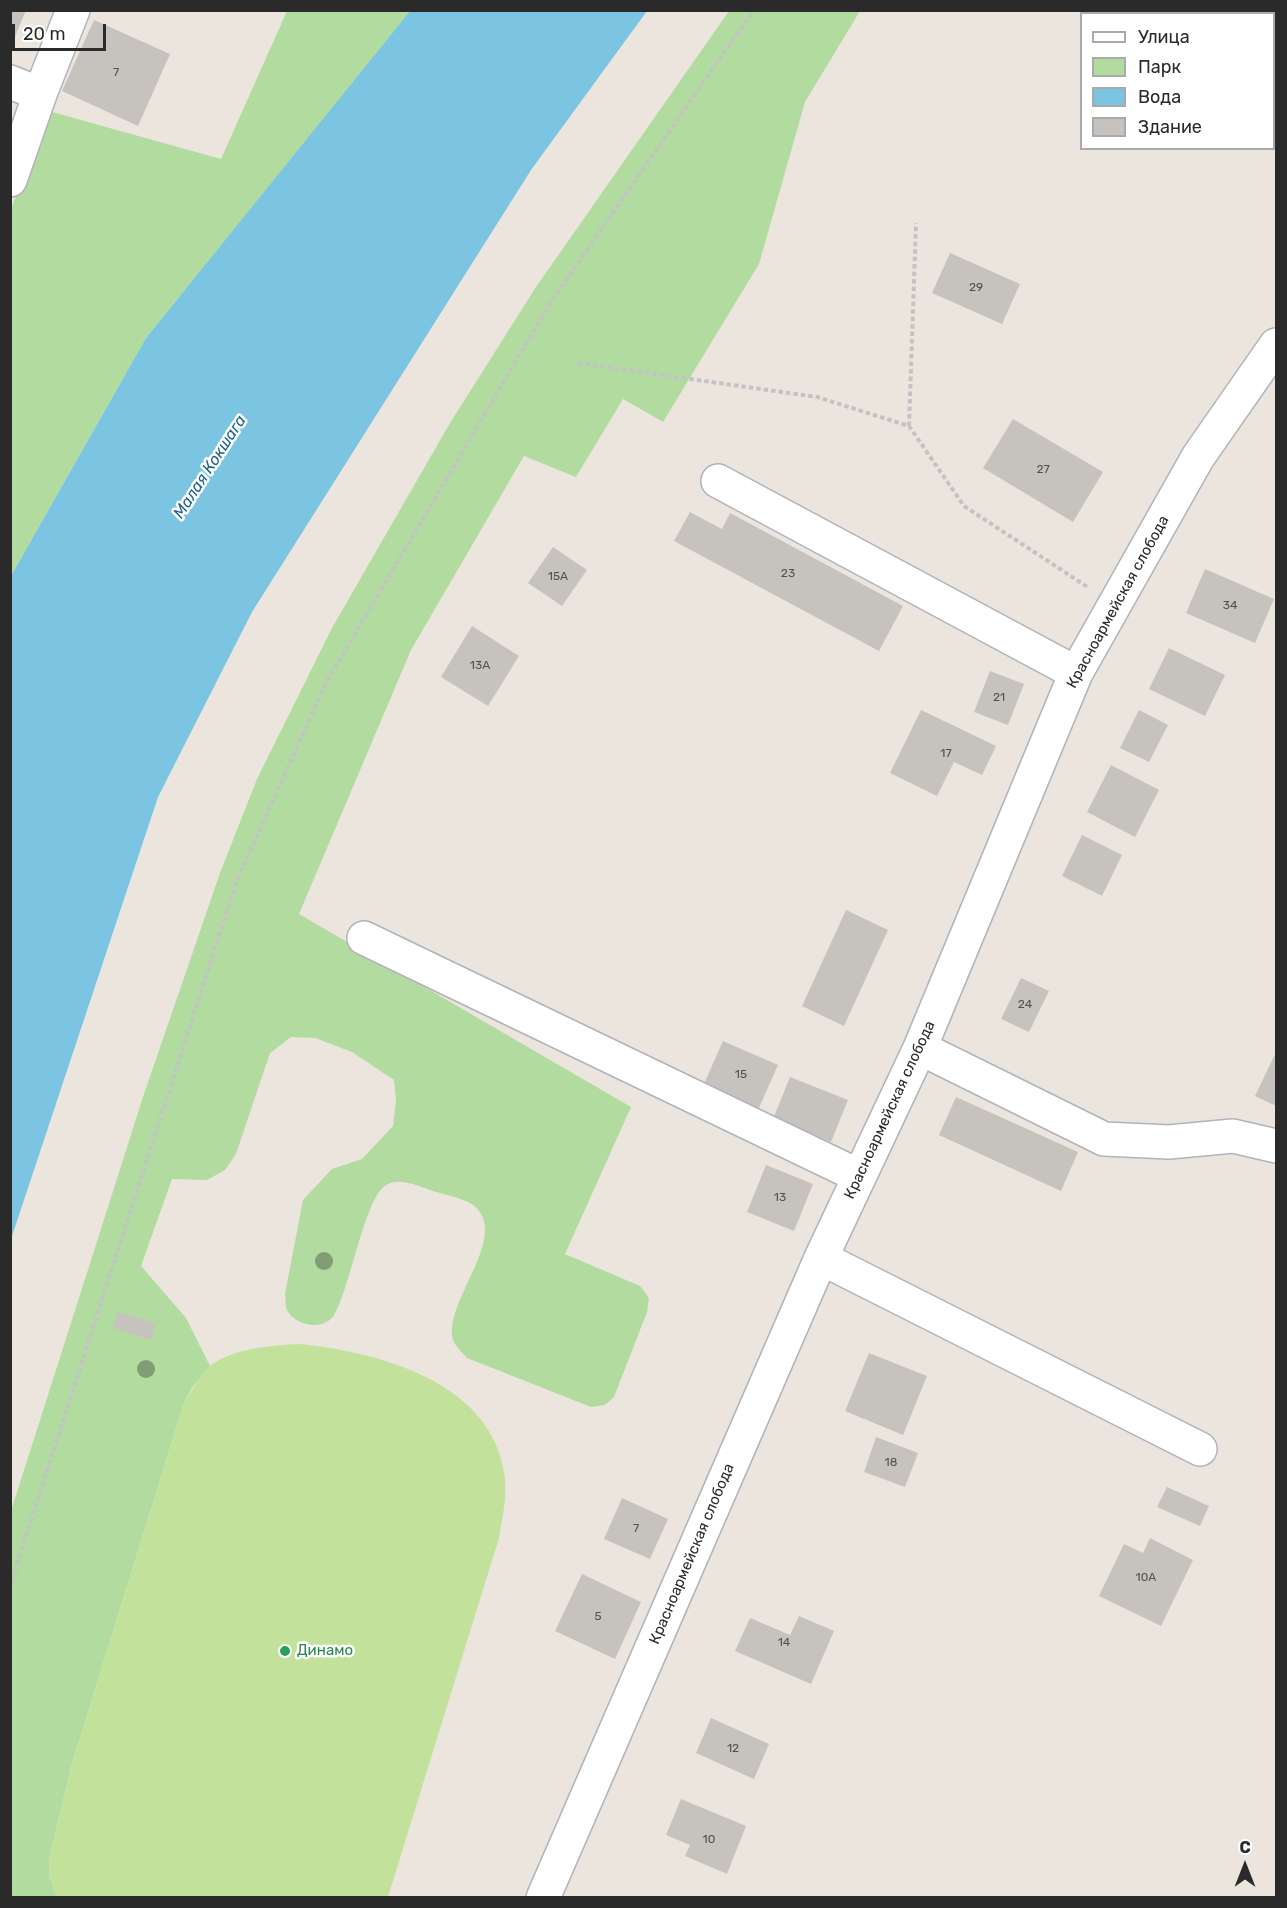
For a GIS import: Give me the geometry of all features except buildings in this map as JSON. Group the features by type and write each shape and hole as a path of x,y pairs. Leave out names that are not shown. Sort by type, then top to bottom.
{"street":[{"path":"10,180 25,88 73,10"},
{"name":"Красноармейская слобода","path":"543,1898 821,1258 920,1048 1076,673 1198,457 1276,345"},
{"path":"718,481 1076,673"},
{"path":"364,939 859,1176"},
{"path":"920,1048 1104,1139 1169,1142 1233,1136 1276,1146"},
{"path":"821,1258 1200,1449"}],"path":[{"path":"10,1586 237,880 326,683 549,305 755,10"},
{"path":"916,223 909,426 964,506 1114,605"},
{"path":"578,363 817,397 909,426"}],"green space":[{"path":"287,11 411,11 146,338 11,576 11,210 45,110 221,159"},
{"path":"729,11 860,11 805,102 759,264 663,422 623,399 576,477 524,456 411,650 299,914 631,1107 565,1254 640,1286 649,1298 647,1312 614,1397 605,1405 591,1407 467,1358 453,1340 453,1324 457,1307 481,1251 485,1233 483,1218 473,1205 464,1200 397,1182 386,1185 378,1193 371,1207 334,1315 330,1320 317,1325 304,1323 292,1317 287,1310 285,1294 303,1200 332,1169 362,1159 393,1126 396,1100 394,1080 352,1052 315,1038 291,1037 270,1053 236,1154 225,1170 207,1180 172,1179 141,1266 186,1318 210,1366 192,1388 184,1403 72,1764 50,1855 49,1875 57,1897 11,1898 11,1511 144,1094 220,873 257,779 332,628 450,423 536,287"},
{"name":"Динамо","path":"299,1344 364,1355 397,1365 428,1378 457,1396 480,1418 497,1446 505,1479 505,1501 499,1538 388,1897 57,1897 49,1875 50,1855 72,1764 184,1403 208,1368 227,1356 251,1349"}],"water":[{"name":"Малая Кокшага","path":"411,10 647,11 531,170 252,612 158,797 11,1239 11,576 146,338"}],"place":[{"name":"Динамо","path":"285,1651"}]}
